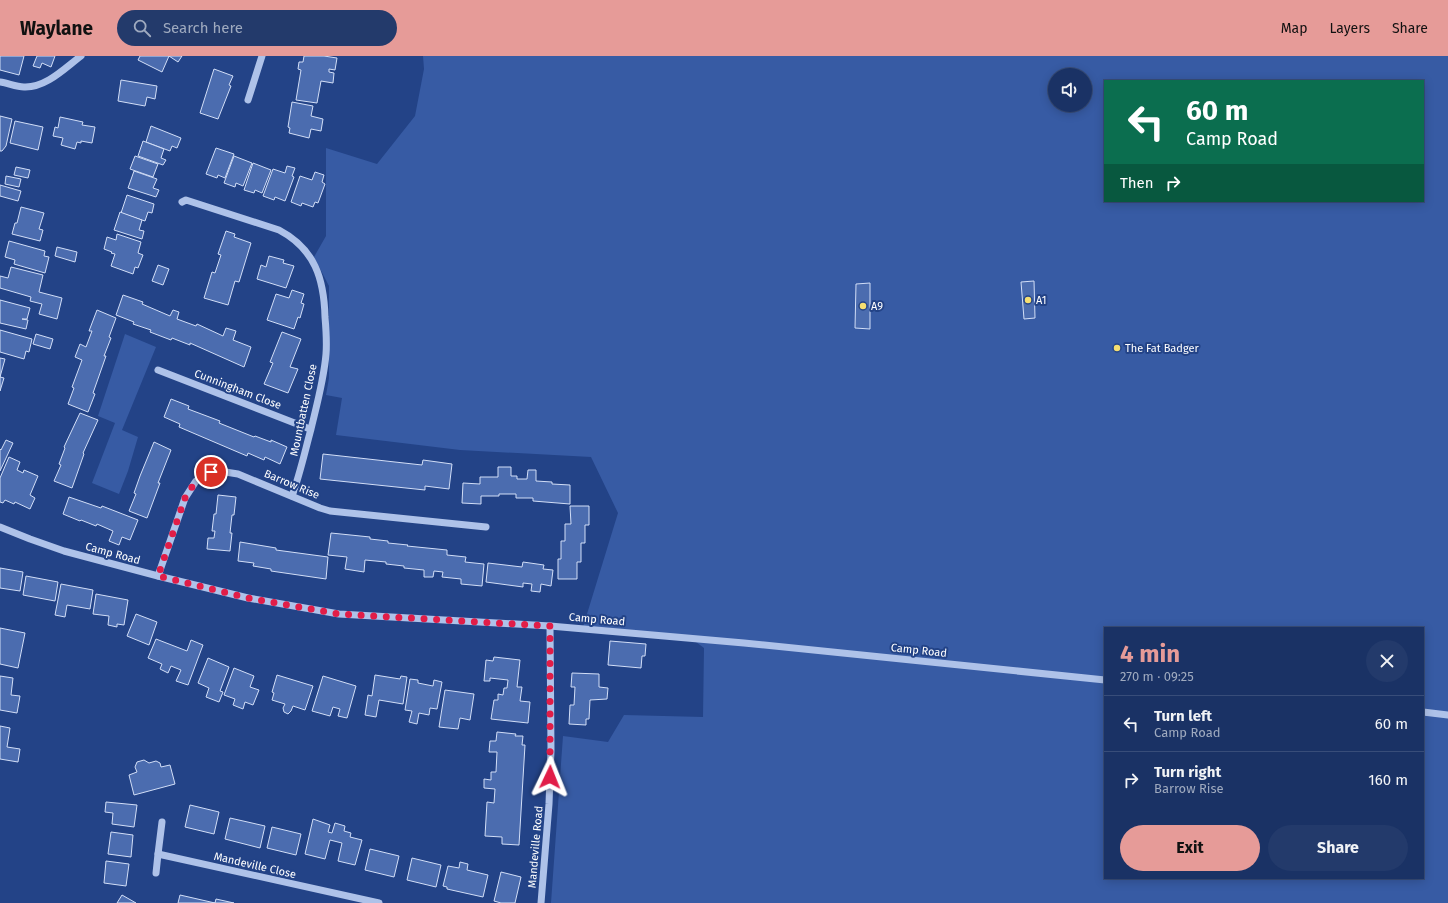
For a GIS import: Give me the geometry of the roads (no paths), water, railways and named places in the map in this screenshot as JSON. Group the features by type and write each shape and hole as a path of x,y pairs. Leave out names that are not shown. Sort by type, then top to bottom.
{"street":[{"path":"0,82 24,87 37,85 51,78 81,56"},
{"path":"248,100 262,56"},
{"name":"Mountbatten Close","path":"182,202 186,200 279,230 289,235 298,243 314,264 324,298 326,354 319,394 299,478 292,496"},
{"name":"Cunningham Close","path":"158,370 310,430"},
{"name":"Barrow Rise","path":"158,576 185,498 196,481 211,472 219,471 238,474 320,508 341,512 486,527"},
{"name":"Camp Road","path":"0,527 64,551 158,576 248,598 339,614 550,626 1104,680"},
{"name":"Mandeville Road","path":"541,903 551,765 550,626"},
{"path":"1424,712 1448,715"},
{"path":"156,873 162,822"},
{"name":"Mandeville Close","path":"158,854 379,903"}],"place":[{"name":"A1","path":"1028,300"},
{"name":"A9","path":"863,306"},
{"name":"The Fat Badger","path":"1117,348"}]}
